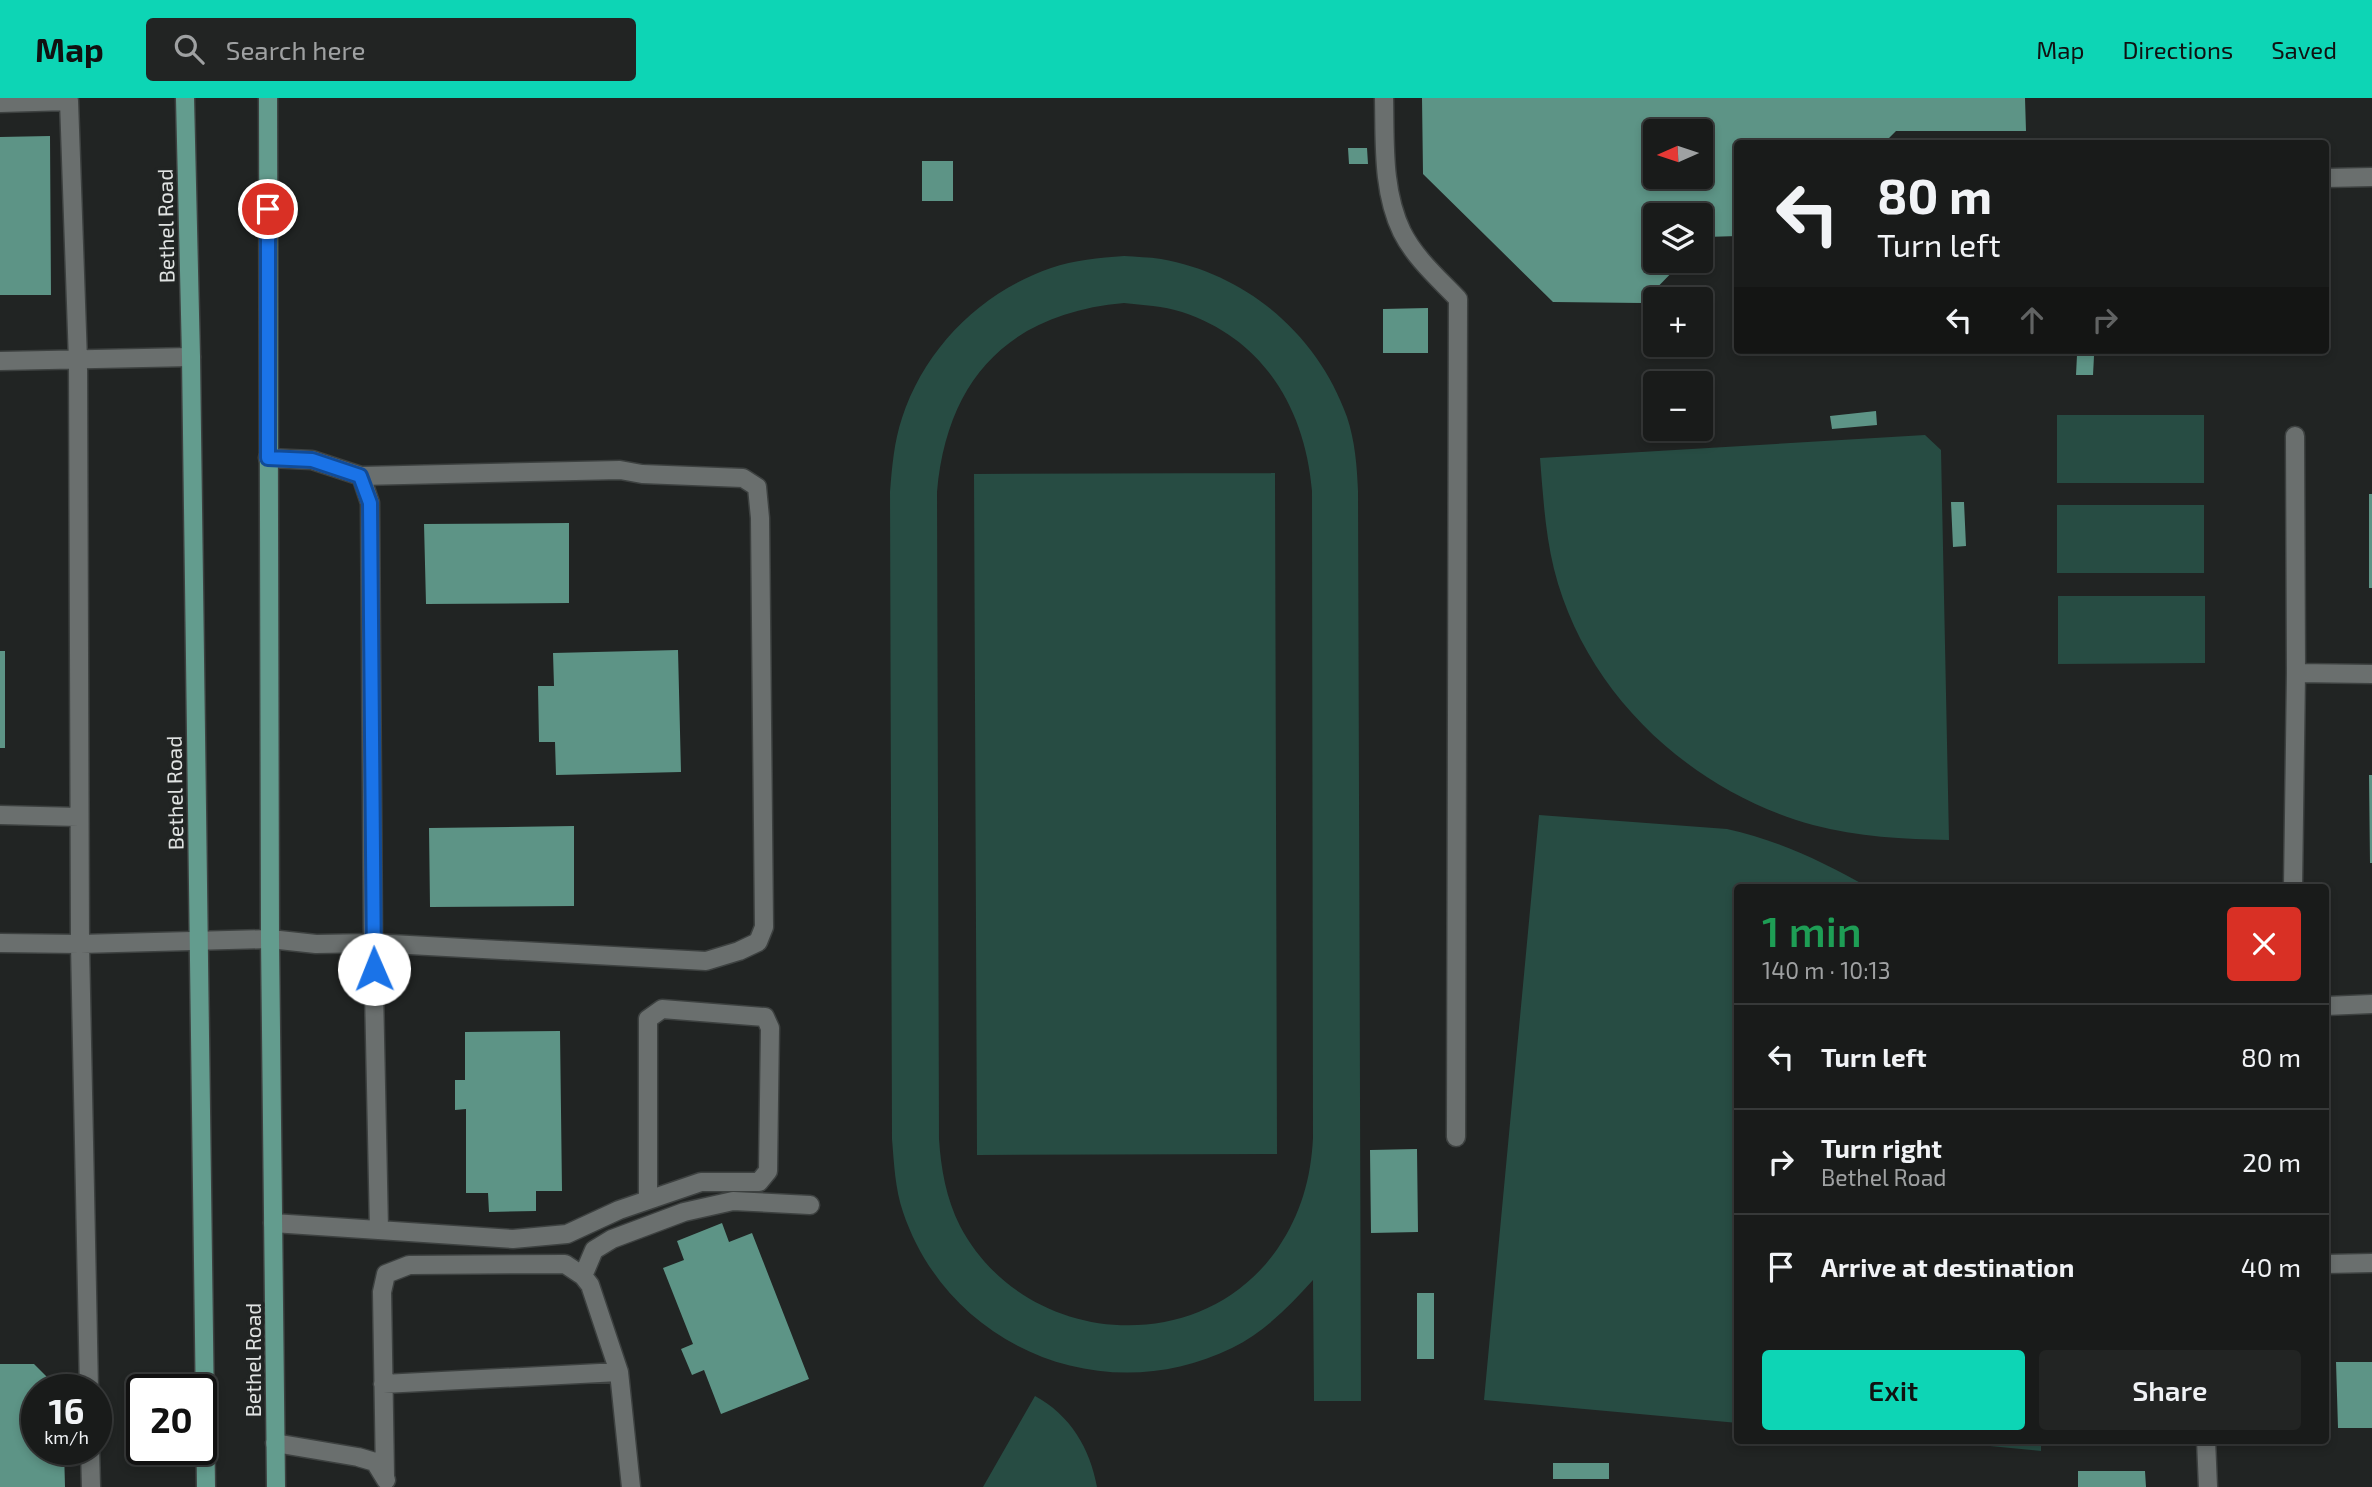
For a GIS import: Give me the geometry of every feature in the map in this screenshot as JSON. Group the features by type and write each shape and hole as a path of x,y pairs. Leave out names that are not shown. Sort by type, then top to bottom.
{"main road":[{"name":"Bethel Road","path":"185,98 206,1487"},
{"name":"Bethel Road","path":"268,98 270,939 276,1487"}],"street":[{"path":"1384,98 1389,188 1395,214 1403,234 1420,258 1458,299 1456,1137"},
{"path":"0,103 69,101 78,360 80,944 89,1374"},
{"path":"2329,178 2372,177"},
{"path":"0,362 191,357"},
{"path":"2294,884 2295,436"},
{"path":"0,943 80,944 270,939 316,944 373,943 706,961 758,942 764,927 760,518 757,487 743,478 642,474 620,470 360,476 312,460 268,458"},
{"path":"360,476 370,503 373,943 379,1230"},
{"path":"2296,673 2372,674"},
{"path":"0,815 79,817"},
{"path":"2329,1006 2372,1004"},
{"path":"273,1223 513,1239 567,1234 619,1210 701,1182 759,1182 768,1171 770,1028 765,1017 662,1009 648,1019 648,1200"},
{"path":"583,1276 594,1250 612,1239 684,1212 733,1201 810,1205"},
{"path":"2329,1264 2372,1263"},
{"path":"386,1481 382,1292 386,1274 410,1265 565,1264 583,1276 590,1285 619,1372 631,1487"},
{"path":"383,1384 619,1372"},
{"path":"275,1443 375,1462 386,1481"},
{"path":"2206,1444 2208,1487"},
{"path":"90,1465 91,1487"}],"green space":[{"path":"1124,256 1156,258 1222,278 1275,313 1298,335 1318,360 1334,387 1352,435 1358,491 1361,1401 1314,1401 1313,1280 1266,1326 1232,1348 1183,1366 1133,1372 1084,1369 1037,1355 994,1331 956,1299 925,1259 903,1212 898,1194 892,1139 890,492 897,436 912,392 925,368 959,326 979,308 1025,278 1051,268 1078,261","holes":["1124,303 1182,312 1211,324 1236,340 1257,359 1275,381 1289,405 1308,461 1312,491 1313,1138 1307,1181 1293,1222 1278,1248 1245,1285 1204,1310 1160,1323 1113,1325 1068,1316 1025,1296 989,1266 960,1226 945,1183 939,1139 937,492 943,452 954,416 971,385 992,358 1017,337 1048,321 1084,309"]},
{"path":"2057,415 2204,415 2204,483 2057,483"},
{"path":"1925,435 1941,450 1949,840 1864,835 1813,825 1768,809 1725,788 1685,762 1649,731 1617,696 1590,657 1569,614 1554,569 1546,527 1540,458"},
{"path":"1275,473 1277,1154 977,1155 974,474"},
{"path":"2057,505 2204,505 2204,573 2057,573"},
{"path":"2058,596 2205,596 2205,663 2058,664"},
{"path":"1539,815 1727,829 1800,853 1862,884 1734,884 1734,1423 1484,1400"},
{"path":"1035,1396 1058,1413 1077,1434 1089,1459 1097,1487 983,1487"},
{"path":"1969,1444 2041,1444 2041,1451"}],"building":[{"path":"1422,98 2025,98 2026,131 1896,131 1887,140 1734,140 1734,236 1713,237 1713,203 1643,203 1643,273 1671,273 1658,287 1643,287 1642,303 1553,302 1423,174"},
{"path":"50,136 51,295 0,295 0,137"},
{"path":"1348,148 1367,148 1368,164 1349,164"},
{"path":"922,161 953,161 953,201 922,201"},
{"path":"1428,308 1428,353 1383,353 1383,309"},
{"path":"2077,355 2094,356 2093,375 2076,375"},
{"path":"1876,411 1877,425 1832,429 1830,416"},
{"path":"2369,494 2372,494 2372,588 2369,588"},
{"path":"1951,502 1964,502 1966,546 1953,547"},
{"path":"569,523 569,603 426,604 424,524"},
{"path":"678,650 681,772 556,775 555,742 539,742 538,686 554,686 553,653"},
{"path":"0,651 5,651 5,748 0,748"},
{"path":"2369,775 2372,775 2372,863 2370,863"},
{"path":"574,826 574,906 430,907 429,828"},
{"path":"560,1031 562,1191 536,1191 536,1211 489,1212 488,1193 466,1193 466,1109 455,1110 455,1080 465,1080 465,1032"},
{"path":"1417,1149 1418,1232 1371,1233 1370,1150"},
{"path":"722,1223 729,1242 752,1233 809,1379 721,1414 704,1370 692,1375 681,1349 693,1344 663,1268 684,1260 677,1241"},
{"path":"1417,1293 1434,1293 1434,1359 1417,1359"},
{"path":"2336,1362 2372,1362 2372,1428 2338,1428"},
{"path":"0,1364 34,1364 44,1374 21,1374 21,1465 64,1465 65,1487 0,1487"},
{"path":"1553,1463 1609,1463 1609,1479 1553,1479"},
{"path":"2078,1471 2145,1471 2146,1487 2078,1487"}],"route":[{"path":"268,209 268,458 312,460 360,476 370,503 374,969"}]}
